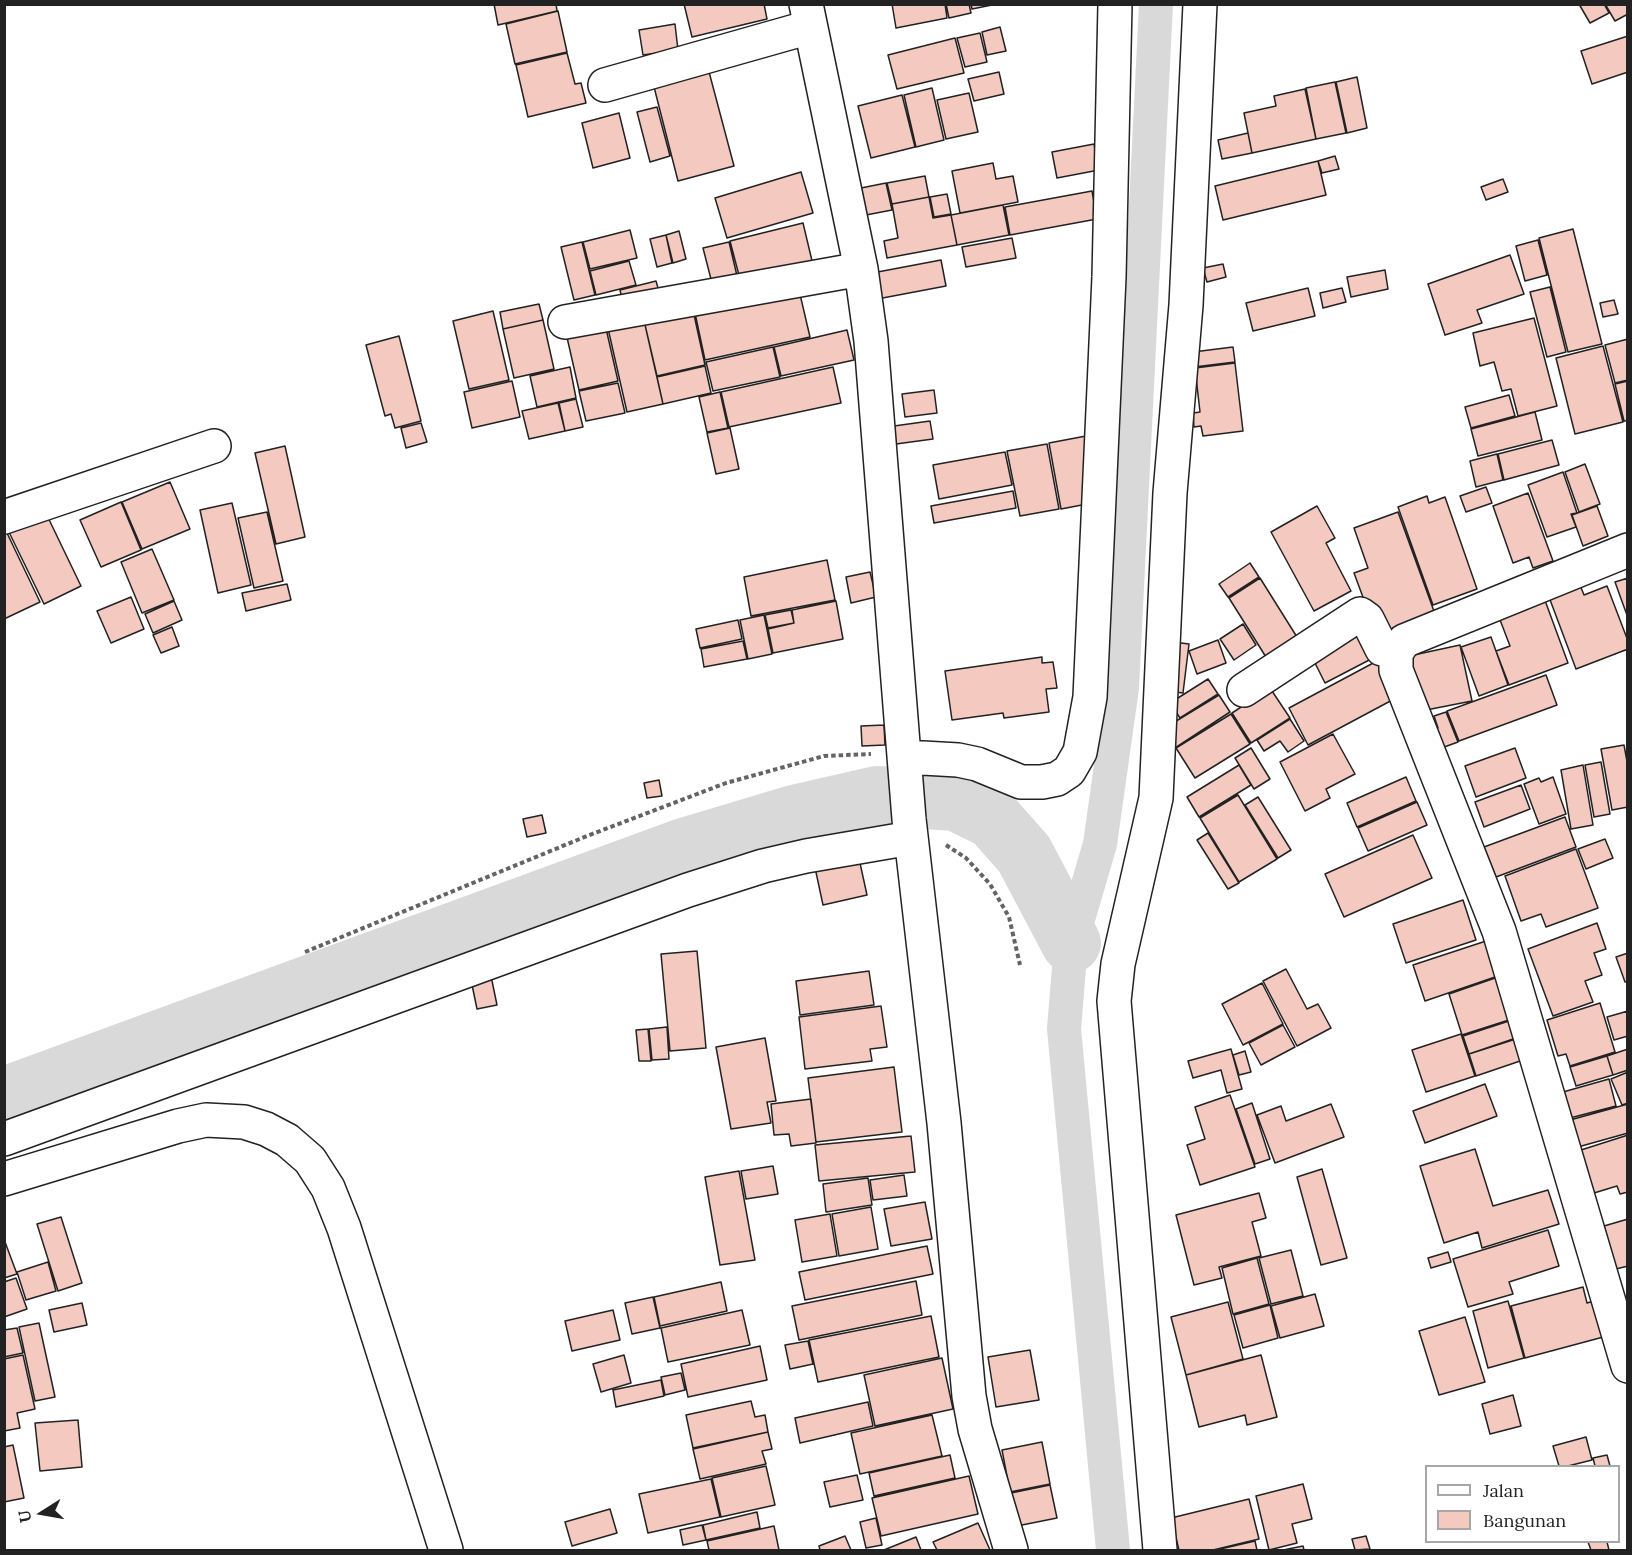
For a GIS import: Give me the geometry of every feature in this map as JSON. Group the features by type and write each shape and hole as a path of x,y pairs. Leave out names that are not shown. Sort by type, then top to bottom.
{"street":[{"path":"905,770 958,760 977,764 1021,782 1042,782 1057,779 1070,771 1080,752 1090,697 1109,277 1115,4"},
{"path":"1160,1551 1114,1001 1118,964 1156,798 1170,493 1186,305 1200,4"},
{"path":"605,85 808,16 861,269 871,341 910,829 944,1123 969,1396 975,1429 1011,1551"},
{"path":"565,322 861,269"},
{"path":"4,517 214,446"},
{"path":"1628,550 1404,641 1395,653 1396,670 1499,931 1623,1332 1628,1366"},
{"path":"1244,690 1360,614 1367,619 1382,649 1395,653"},
{"path":"4,1139 688,890 763,866 910,829"},
{"path":"4,1179 178,1126 207,1120 244,1122 266,1129 286,1140 310,1160 328,1188 344,1228 446,1551"}],"path":[{"path":"305,952 587,836 726,783 824,756 867,753 905,770"},
{"path":"910,829 944,844 966,858 990,884 1009,917 1020,965"}],"building":[{"path":"494,4 556,4 557,11 498,25"},
{"path":"684,4 764,4 767,19 692,37"},
{"path":"892,4 945,4 947,18 896,28"},
{"path":"946,4 969,4 971,13 949,18"},
{"path":"971,4 997,4 972,9"},
{"path":"1579,4 1604,4 1609,13 1590,23"},
{"path":"1605,4 1628,4 1628,14 1615,21"},
{"path":"558,11 567,52 515,64 506,24"},
{"path":"675,24 678,50 643,55 639,30"},
{"path":"1000,27 1006,51 987,55 982,32"},
{"path":"980,33 987,62 965,67 957,38"},
{"path":"1628,36 1628,72 1592,84 1581,51"},
{"path":"955,38 964,73 897,89 888,55"},
{"path":"567,53 575,84 581,83 586,103 528,117 516,65"},
{"path":"708,68 734,166 678,181 653,83"},
{"path":"999,72 1004,94 974,101 968,79"},
{"path":"1357,77 1367,128 1347,133 1336,82"},
{"path":"1335,82 1346,133 1316,139 1306,88"},
{"path":"932,88 944,140 916,147 904,95"},
{"path":"1305,89 1316,139 1252,153 1244,113 1276,106 1274,96"},
{"path":"969,93 978,132 946,139 937,100"},
{"path":"902,95 915,147 871,158 858,106"},
{"path":"657,107 670,156 650,162 637,112"},
{"path":"619,113 630,158 593,168 582,123"},
{"path":"1248,133 1252,153 1222,159 1218,140"},
{"path":"1094,144 1099,170 1057,178 1052,152"},
{"path":"1335,156 1339,169 1322,173 1318,161"},
{"path":"1318,161 1326,195 1223,220 1215,186"},
{"path":"993,163 996,179 1013,176 1018,202 960,213 952,171"},
{"path":"801,172 813,213 727,238 715,198"},
{"path":"925,176 929,197 892,204 887,183"},
{"path":"1503,179 1508,192 1486,200 1481,187"},
{"path":"886,183 892,210 866,215 861,188"},
{"path":"1092,191 1097,219 1010,235 1005,207"},
{"path":"947,194 951,214 934,217 930,197"},
{"path":"929,197 933,218 951,215 957,245 887,258 884,241 898,238 892,204"},
{"path":"1003,205 1009,235 957,245 951,215"},
{"path":"803,223 813,265 741,283 730,241"},
{"path":"1573,229 1602,344 1568,352 1539,238"},
{"path":"630,230 637,258 590,269 583,242"},
{"path":"679,231 686,259 673,263 666,235"},
{"path":"666,235 672,263 657,267 650,239"},
{"path":"1012,238 1016,258 966,267 962,247"},
{"path":"1538,240 1547,275 1525,281 1516,246"},
{"path":"582,242 595,295 574,300 561,247"},
{"path":"729,242 738,280 713,287 703,248"},
{"path":"1510,255 1524,294 1477,310 1482,323 1445,335 1428,284"},
{"path":"941,260 946,286 872,300 867,274"},
{"path":"629,261 636,285 596,295 590,271"},
{"path":"1223,264 1226,277 1207,282 1203,268"},
{"path":"1385,270 1388,289 1351,297 1347,277"},
{"path":"656,281 660,295 623,304 620,290"},
{"path":"1550,287 1566,352 1547,357 1530,292"},
{"path":"1308,288 1315,316 1253,331 1246,303"},
{"path":"1342,288 1346,302 1323,308 1320,293"},
{"path":"799,290 810,337 705,360 695,313"},
{"path":"1614,300 1618,314 1603,317 1600,303"},
{"path":"691,301 705,365 657,376 642,312"},
{"path":"539,304 543,320 503,329 500,312"},
{"path":"493,311 509,380 469,389 453,321"},
{"path":"643,316 663,404 627,412 607,324"},
{"path":"1534,318 1557,406 1518,416 1511,389 1502,391 1494,362 1480,366 1473,333"},
{"path":"543,320 554,369 514,378 503,329"},
{"path":"605,324 618,381 579,390 566,333"},
{"path":"847,330 854,360 781,376 774,347"},
{"path":"399,336 421,421 395,428 391,414 385,416 366,345"},
{"path":"1628,339 1628,380 1615,383 1605,345"},
{"path":"1603,346 1623,422 1575,434 1556,358"},
{"path":"773,347 780,377 713,391 706,362"},
{"path":"1233,347 1235,362 1194,367 1193,352"},
{"path":"1235,363 1243,431 1203,436 1201,426 1194,427 1193,413 1200,412 1195,368"},
{"path":"705,366 711,393 663,404 657,377"},
{"path":"570,367 576,398 537,407 530,376"},
{"path":"833,367 841,403 729,427 721,392"},
{"path":"512,381 520,417 472,428 464,392"},
{"path":"1628,381 1628,421 1624,421 1615,384"},
{"path":"618,383 625,413 586,421 579,391"},
{"path":"934,390 937,413 905,417 902,394"},
{"path":"720,392 728,428 707,432 699,397"},
{"path":"1509,395 1515,416 1471,428 1465,407"},
{"path":"576,399 583,427 565,431 559,403"},
{"path":"558,403 565,431 529,439 522,411"},
{"path":"1535,412 1542,440 1478,456 1471,429"},
{"path":"930,421 933,439 896,444 894,426"},
{"path":"421,423 427,442 406,448 401,428"},
{"path":"730,428 739,469 716,474 707,433"},
{"path":"1086,436 1087,504 1061,509 1049,443"},
{"path":"1552,440 1559,465 1504,480 1498,454"},
{"path":"1047,444 1059,509 1020,516 1007,451"},
{"path":"285,446 305,537 276,544 255,453"},
{"path":"1005,452 1012,485 939,499 933,465"},
{"path":"1497,454 1503,480 1476,487 1470,461"},
{"path":"1585,464 1600,504 1579,512 1565,472"},
{"path":"1563,472 1577,513 1571,514 1576,527 1547,537 1528,485"},
{"path":"170,482 190,529 142,549 122,502"},
{"path":"1486,487 1492,503 1466,512 1460,496"},
{"path":"1013,491 1016,508 934,523 931,506"},
{"path":"1528,493 1553,561 1533,568 1529,557 1513,563 1493,506"},
{"path":"1427,496 1429,503 1445,497 1477,589 1433,605 1398,507"},
{"path":"121,502 141,550 101,567 80,520"},
{"path":"232,503 251,585 218,593 200,510"},
{"path":"1317,506 1335,538 1326,543 1351,591 1314,611 1271,532"},
{"path":"1597,506 1608,536 1583,546 1572,515"},
{"path":"43,507 81,586 44,604 6,526"},
{"path":"267,512 283,581 254,588 238,518"},
{"path":"1398,512 1435,614 1377,635 1354,573 1368,568 1354,528"},
{"path":"7,533 40,602 4,619 4,534"},
{"path":"152,549 174,600 142,613 121,562"},
{"path":"827,560 835,600 751,616 744,577"},
{"path":"1250,563 1259,577 1228,597 1219,584"},
{"path":"870,572 876,597 851,603 846,577"},
{"path":"1260,578 1302,645 1271,665 1229,598"},
{"path":"1628,578 1628,618 1615,582"},
{"path":"287,584 291,600 246,611 242,593"},
{"path":"1580,585 1584,595 1607,586 1628,641 1628,649 1576,669 1549,597"},
{"path":"1543,595 1568,663 1509,685 1496,651 1510,646 1497,612"},
{"path":"131,597 144,629 111,643 97,611"},
{"path":"174,601 182,620 153,633 145,614"},
{"path":"836,601 843,639 773,653 768,629 794,623 792,610"},
{"path":"791,610 794,623 768,628 765,615"},
{"path":"764,615 772,654 748,659 740,620"},
{"path":"738,620 742,639 700,648 696,629"},
{"path":"1243,624 1256,645 1234,660 1220,639"},
{"path":"172,627 179,646 161,653 153,635"},
{"path":"1361,631 1375,657 1325,683 1312,657"},
{"path":"1491,637 1508,685 1479,696 1461,647"},
{"path":"1218,640 1226,663 1197,674 1189,651"},
{"path":"743,641 747,659 704,667 701,649"},
{"path":"1173,642 1189,644 1183,693 1167,691"},
{"path":"1460,645 1472,701 1421,711 1409,656"},
{"path":"1042,657 1042,663 1053,662 1057,688 1046,689 1049,712 1004,718 1003,713 952,720 945,671"},
{"path":"1377,661 1396,698 1308,745 1289,708"},
{"path":"1546,675 1557,705 1459,741 1447,711"},
{"path":"1208,679 1218,694 1180,718 1170,703"},
{"path":"1270,688 1290,718 1251,743 1232,713"},
{"path":"1219,695 1230,712 1175,748 1163,729"},
{"path":"1446,712 1458,742 1436,750 1429,731 1438,728 1434,716"},
{"path":"1231,714 1250,744 1195,778 1176,748"},
{"path":"1290,719 1304,741 1288,752 1280,741 1264,751 1257,740"},
{"path":"884,725 885,745 862,746 861,726"},
{"path":"1333,734 1355,774 1326,789 1330,798 1305,811 1280,762"},
{"path":"1624,745 1628,767 1628,807 1612,810 1601,749"},
{"path":"1251,748 1270,779 1254,789 1235,758"},
{"path":"1515,748 1526,778 1476,797 1465,766"},
{"path":"1601,762 1610,814 1594,817 1585,765"},
{"path":"1239,765 1251,785 1199,817 1187,797"},
{"path":"1583,765 1593,825 1571,829 1561,770"},
{"path":"1406,777 1416,801 1357,827 1347,803"},
{"path":"1553,777 1566,814 1539,824 1524,784 1539,778 1541,782"},
{"path":"659,780 662,796 647,798 644,783"},
{"path":"1521,785 1530,809 1484,827 1475,802"},
{"path":"1238,795 1277,859 1239,882 1200,818"},
{"path":"1258,797 1291,850 1278,858 1245,805"},
{"path":"1417,802 1427,825 1368,851 1358,828"},
{"path":"542,815 546,833 527,837 523,819"},
{"path":"1565,817 1576,847 1496,877 1484,847"},
{"path":"1208,833 1239,883 1228,889 1197,840"},
{"path":"1413,835 1432,878 1344,917 1325,874"},
{"path":"1605,839 1613,858 1586,869 1578,849"},
{"path":"1576,849 1598,908 1546,927 1541,914 1521,921 1505,876"},
{"path":"858,854 867,895 823,905 814,863"},
{"path":"1463,900 1476,940 1406,963 1393,924"},
{"path":"1597,923 1606,949 1594,953 1602,975 1585,981 1593,1002 1553,1016 1528,949"},
{"path":"1486,941 1498,976 1425,1001 1413,965"},
{"path":"697,951 706,1048 670,1051 661,954"},
{"path":"1628,953 1628,982 1625,982 1616,957"},
{"path":"1286,969 1307,1009 1318,1004 1331,1028 1297,1046 1263,981"},
{"path":"869,971 874,1005 800,1015 796,981"},
{"path":"491,976 497,1005 477,1009 471,980"},
{"path":"1498,977 1512,1019 1462,1035 1449,994"},
{"path":"1262,983 1283,1024 1243,1045 1222,1004"},
{"path":"1600,1003 1615,1052 1570,1066 1566,1054 1558,1056 1547,1020"},
{"path":"881,1006 887,1047 870,1049 872,1061 805,1069 799,1017"},
{"path":"1628,1011 1628,1036 1614,1040 1607,1017"},
{"path":"1512,1020 1519,1037 1469,1054 1463,1036"},
{"path":"1283,1025 1295,1047 1261,1065 1249,1043"},
{"path":"667,1027 669,1059 652,1060 649,1029"},
{"path":"648,1029 651,1061 639,1061 636,1030"},
{"path":"1461,1034 1475,1076 1426,1092 1412,1050"},
{"path":"765,1038 776,1101 767,1102 771,1123 731,1129 716,1047"},
{"path":"1519,1038 1526,1059 1476,1076 1469,1054"},
{"path":"1231,1049 1242,1089 1227,1093 1221,1070 1193,1078 1188,1061"},
{"path":"1628,1049 1628,1070 1613,1075 1607,1056"},
{"path":"1245,1051 1251,1072 1239,1075 1233,1055"},
{"path":"1607,1056 1613,1075 1576,1086 1570,1067"},
{"path":"894,1067 902,1132 816,1142 808,1078"},
{"path":"1628,1072 1628,1103 1622,1105 1611,1079"},
{"path":"1609,1079 1616,1106 1570,1118 1563,1092"},
{"path":"1485,1084 1497,1116 1425,1143 1413,1111"},
{"path":"1230,1095 1255,1167 1200,1185 1187,1145 1205,1139 1195,1107"},
{"path":"811,1099 816,1143 791,1146 789,1134 774,1135 771,1104"},
{"path":"1252,1103 1270,1159 1255,1164 1236,1109"},
{"path":"1331,1104 1344,1137 1275,1163 1257,1115 1281,1106 1286,1121"},
{"path":"1628,1104 1628,1133 1578,1147 1570,1120"},
{"path":"1628,1135 1628,1192 1620,1194 1617,1186 1594,1193 1581,1150"},
{"path":"911,1136 915,1172 819,1181 815,1145"},
{"path":"1475,1149 1493,1206 1548,1190 1559,1224 1482,1248 1478,1232 1444,1243 1420,1166"},
{"path":"773,1166 778,1194 746,1199 741,1171"},
{"path":"1322,1169 1347,1258 1321,1265 1297,1177"},
{"path":"739,1171 755,1260 720,1265 705,1177"},
{"path":"904,1175 907,1196 873,1200 870,1180"},
{"path":"868,1178 872,1205 826,1212 823,1184"},
{"path":"1259,1193 1266,1218 1252,1222 1261,1256 1219,1267 1222,1278 1194,1285 1176,1215"},
{"path":"925,1202 932,1239 891,1246 884,1209"},
{"path":"871,1207 878,1249 839,1256 832,1214"},
{"path":"830,1214 837,1256 802,1262 795,1220"},
{"path":"61,1217 82,1283 58,1291 37,1224"},
{"path":"1628,1219 1628,1266 1616,1269 1604,1226"},
{"path":"1548,1230 1559,1266 1509,1282 1513,1294 1468,1307 1453,1259"},
{"path":"4,1243 17,1274 4,1278"},
{"path":"927,1246 933,1274 805,1300 799,1272"},
{"path":"1291,1250 1303,1296 1271,1304 1259,1258"},
{"path":"1448,1252 1451,1262 1431,1268 1428,1258"},
{"path":"1257,1258 1269,1304 1233,1314 1222,1268"},
{"path":"48,1262 56,1291 26,1300 17,1272"},
{"path":"16,1278 27,1309 4,1317 4,1282"},
{"path":"916,1281 922,1315 799,1340 792,1306"},
{"path":"721,1282 727,1311 660,1326 654,1297"},
{"path":"1583,1287 1587,1303 1597,1300 1607,1336 1525,1358 1511,1306"},
{"path":"1315,1294 1324,1326 1280,1338 1271,1306"},
{"path":"653,1297 660,1328 632,1334 625,1303"},
{"path":"1508,1301 1524,1358 1488,1368 1473,1311"},
{"path":"1228,1302 1243,1359 1186,1375 1171,1317"},
{"path":"82,1303 87,1325 54,1332 49,1310"},
{"path":"1270,1305 1278,1338 1243,1348 1234,1315"},
{"path":"613,1310 620,1340 572,1351 565,1321"},
{"path":"742,1310 750,1345 668,1362 661,1328"},
{"path":"931,1316 939,1357 818,1382 809,1340"},
{"path":"1465,1317 1485,1382 1439,1395 1419,1331"},
{"path":"39,1323 55,1397 35,1401 19,1327"},
{"path":"17,1328 23,1353 4,1357 4,1330"},
{"path":"808,1341 813,1364 790,1369 785,1345"},
{"path":"760,1346 767,1380 688,1397 681,1364"},
{"path":"1030,1350 1039,1400 996,1407 988,1357"},
{"path":"23,1355 35,1409 17,1413 20,1428 4,1431 4,1359"},
{"path":"624,1355 631,1383 601,1392 593,1364"},
{"path":"1261,1355 1277,1417 1247,1425 1245,1415 1199,1427 1186,1375"},
{"path":"942,1358 953,1409 875,1426 864,1375"},
{"path":"681,1373 685,1390 665,1395 661,1377"},
{"path":"661,1380 664,1396 616,1407 613,1390"},
{"path":"1513,1395 1521,1426 1490,1434 1482,1404"},
{"path":"751,1401 755,1417 765,1415 768,1432 693,1448 686,1415"},
{"path":"868,1402 873,1426 800,1443 795,1418"},
{"path":"932,1415 942,1456 860,1474 851,1433"},
{"path":"78,1420 82,1467 40,1471 35,1423"},
{"path":"768,1432 772,1449 762,1451 766,1464 700,1479 693,1449"},
{"path":"1586,1437 1592,1460 1572,1465 1559,1465 1553,1446"},
{"path":"1042,1442 1050,1484 1010,1492 1002,1450"},
{"path":"13,1445 24,1498 4,1502 4,1447"},
{"path":"950,1455 955,1478 874,1496 869,1473"},
{"path":"1607,1455 1610,1465 1595,1465 1593,1458"},
{"path":"766,1466 775,1505 721,1517 712,1478"},
{"path":"857,1475 863,1500 830,1507 824,1482"},
{"path":"969,1476 978,1514 881,1536 872,1498"},
{"path":"711,1479 720,1517 648,1533 639,1494"},
{"path":"1303,1484 1312,1519 1292,1524 1297,1543 1269,1550 1256,1496"},
{"path":"1050,1485 1057,1518 1017,1526 1011,1493"},
{"path":"1249,1499 1259,1539 1213,1550 1179,1550 1171,1518"},
{"path":"610,1509 617,1533 572,1546 565,1522"},
{"path":"757,1512 760,1528 706,1540 703,1525"},
{"path":"876,1518 882,1545 866,1548 860,1522"},
{"path":"978,1523 990,1550 937,1550 933,1542"},
{"path":"702,1525 706,1540 683,1545 680,1530"},
{"path":"774,1526 779,1550 709,1550 707,1541"},
{"path":"845,1536 851,1550 820,1550 819,1546"},
{"path":"1366,1536 1370,1549 1355,1550 1352,1539"},
{"path":"916,1537 921,1550 884,1550"},
{"path":"1255,1541 1257,1550 1216,1550"},
{"path":"1588,1543 1607,1543 1609,1550 1591,1550"},
{"path":"1303,1546 1304,1550 1283,1550"}],"waterway":[{"path":"1113,1550 1064,1029 1071,943 1100,844 1122,688 1156,4"},
{"path":"4,1097 684,848 794,815 877,796 956,801 993,819 1024,854 1071,943"}]}
